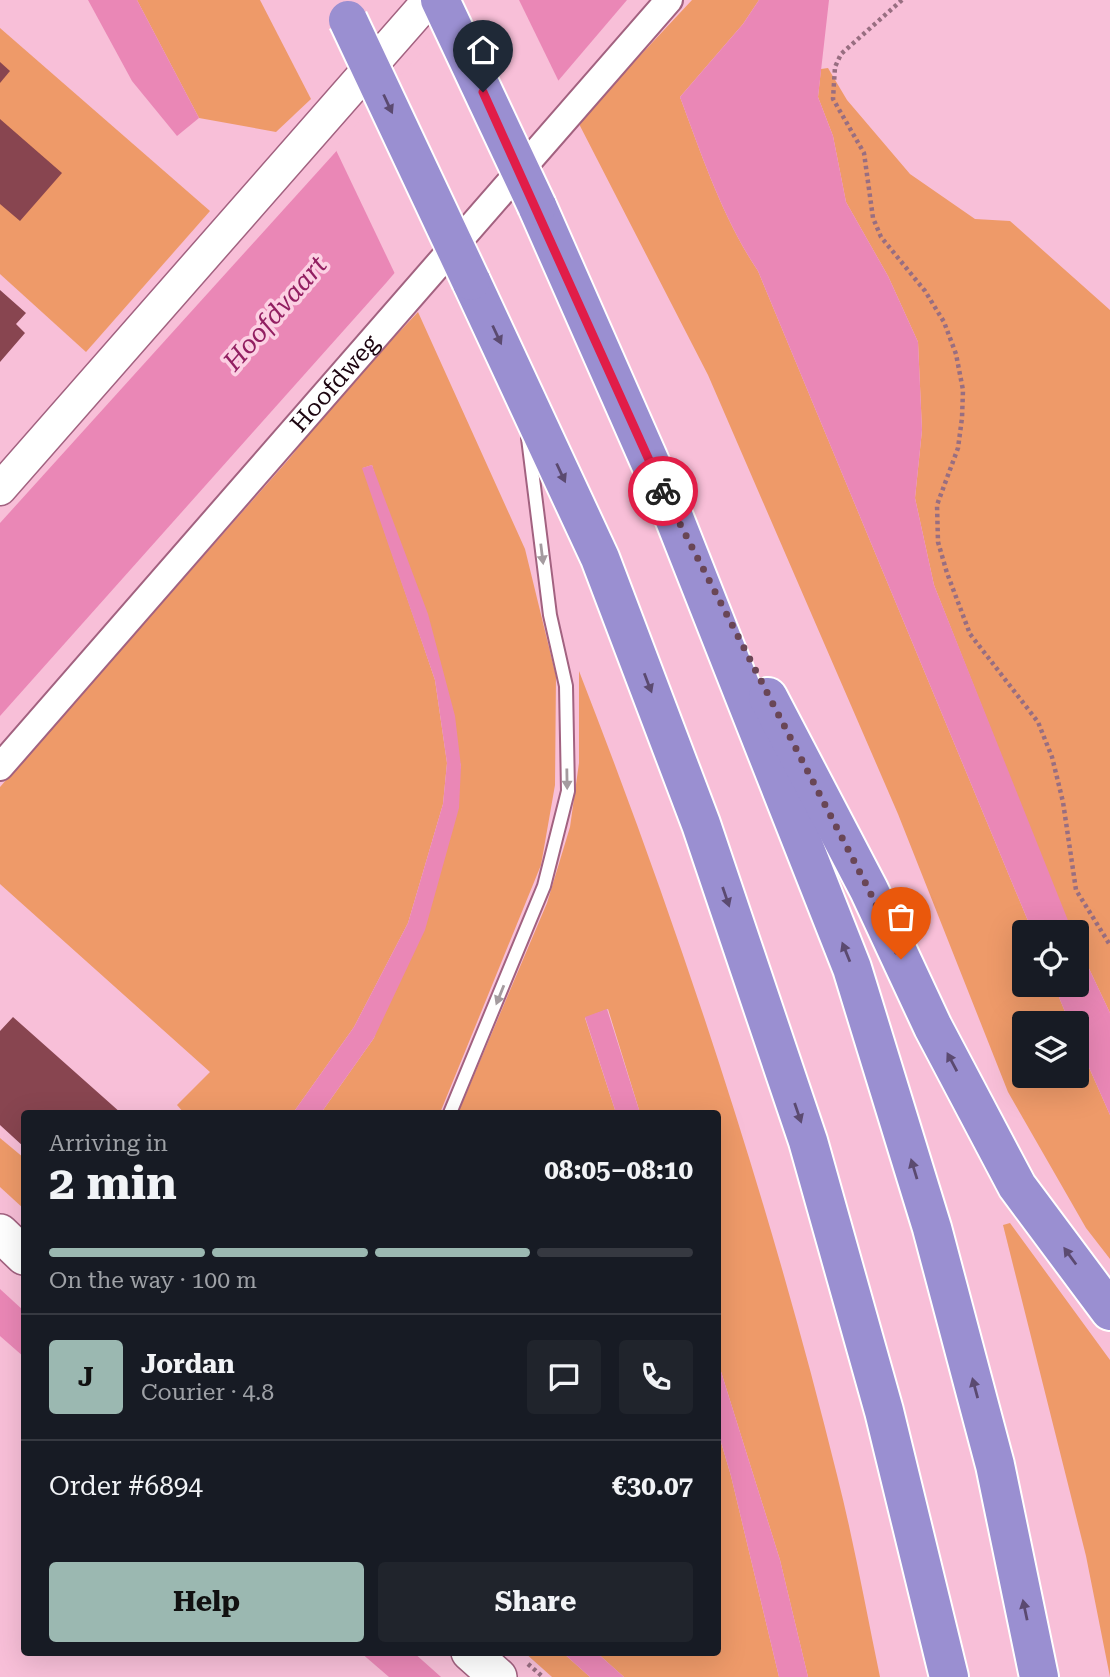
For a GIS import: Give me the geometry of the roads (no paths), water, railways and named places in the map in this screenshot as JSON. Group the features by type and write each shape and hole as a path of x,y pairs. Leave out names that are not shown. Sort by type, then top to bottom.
{"highway":[{"path":"439,0 537,206 671,510 852,968 932,1228 995,1465 1039,1677"},
{"path":"343,10 600,558 692,798 808,1141 884,1410 949,1677"},
{"path":"671,510 869,890 933,1027 1017,1185 1110,1311"}],"main road":[{"path":"0,1233 21,1253"},
{"path":"474,1656 498,1677"}],"street":[{"path":"0,489 429,0"},
{"name":"Hoofdweg","path":"0,766 669,0"}],"lane":[{"path":"451,1110 544,886 568,791 566,686 550,615 522,389"}],"water":[{"path":"88,0 137,0 199,118 177,136 132,81"},
{"name":"Hoofdvaart","path":"473,0 627,0 386,283 0,716 0,523"},
{"path":"759,0 829,0 818,97 833,136 846,202 888,276 918,342 922,430 915,498 934,585 1068,920 1028,920 758,271 724,209 680,97 743,24"},
{"path":"372,465 428,614 455,716 461,766 459,808 425,930 374,1038 323,1110 295,1110 354,1027 408,923 443,804 447,763 435,680 362,468"},
{"path":"1089,969 1110,1013 1110,1115 1089,1067 1089,1011 1065,1011 1059,997 1089,997"},
{"path":"607,1009 639,1110 615,1110 585,1017"},
{"path":"0,1289 21,1308 21,1354 0,1336"},
{"path":"721,1372 780,1560 808,1677 779,1677 721,1442"},
{"path":"365,1656 417,1656 441,1677 389,1677"},
{"path":"566,1656 600,1656 624,1677 590,1677"}]}
